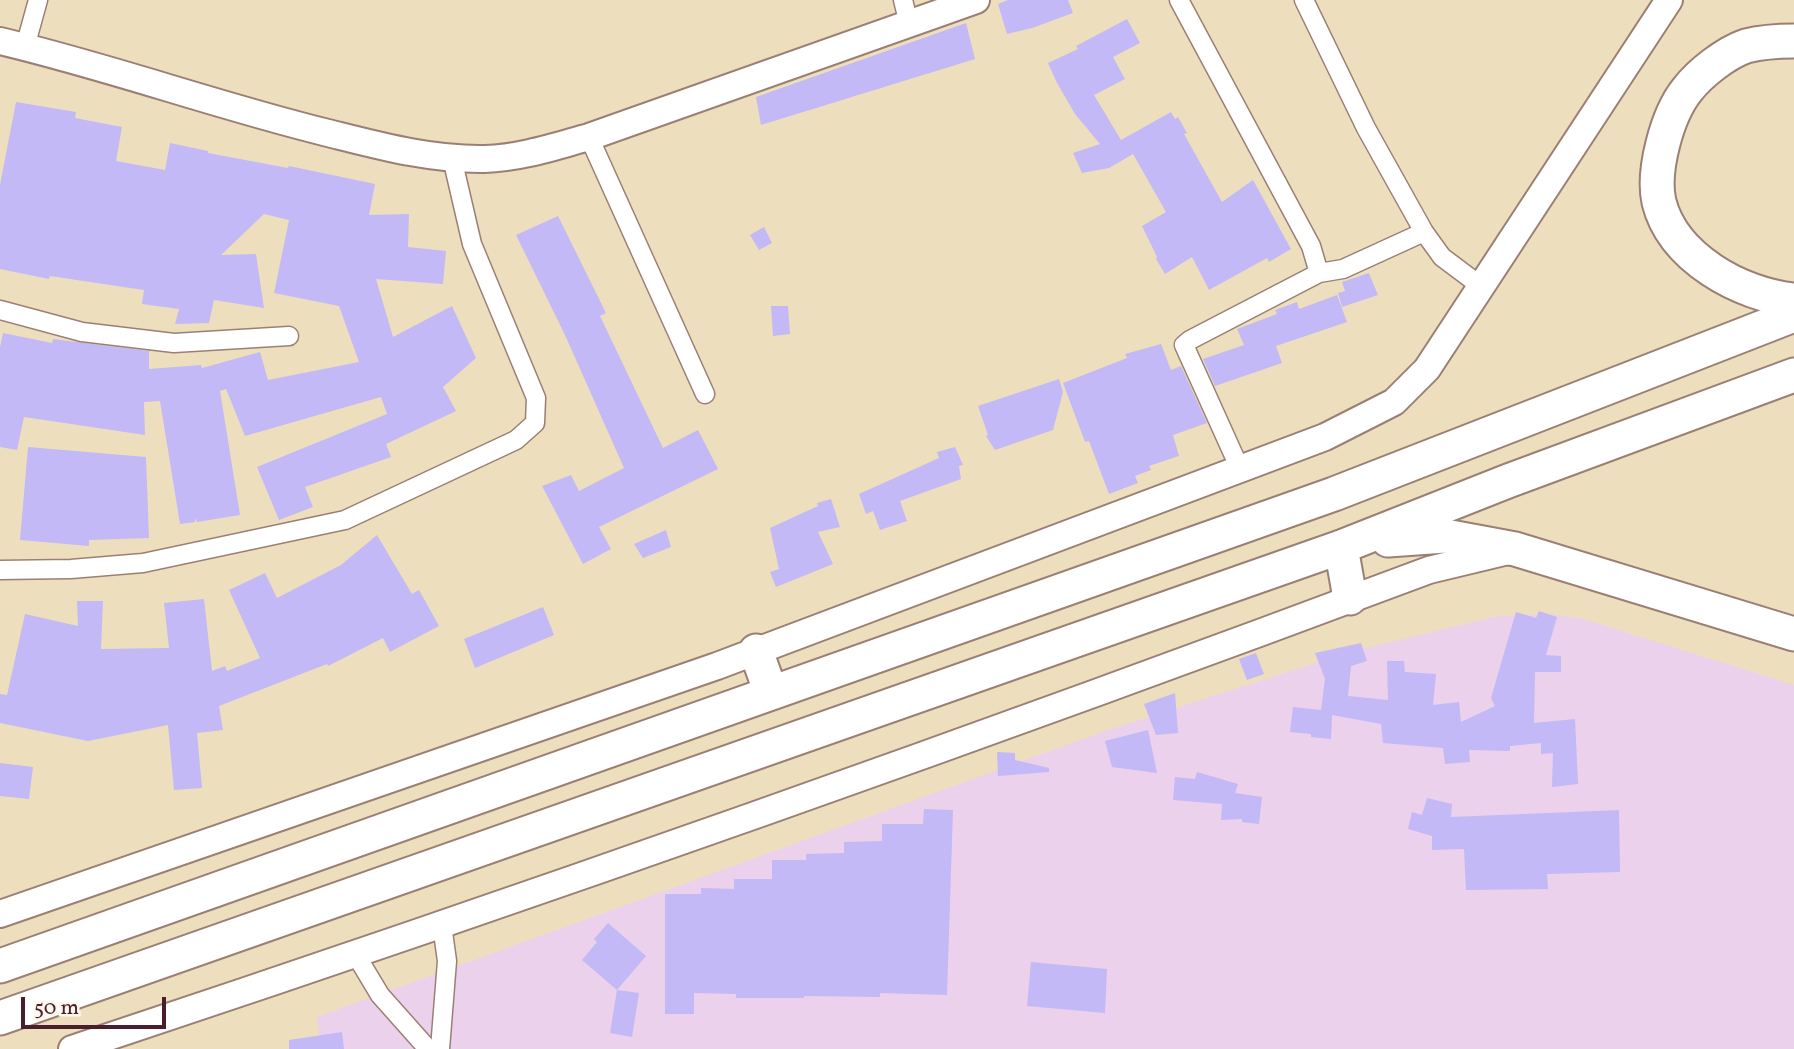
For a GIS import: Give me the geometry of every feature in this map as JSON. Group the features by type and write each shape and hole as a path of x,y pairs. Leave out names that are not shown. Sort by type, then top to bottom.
{"highway":[{"path":"1794,41 1769,41 1744,47 1700,77 1686,91 1671,120 1662,148 1658,174 1659,201 1667,223 1684,245 1712,271 1767,296 1794,300"},
{"path":"0,966 1334,495 1794,315"},
{"path":"0,1018 1346,545 1508,481 1794,375"},
{"path":"1346,545 1445,536 1515,549 1794,634"},
{"path":"1346,545 1350,598"},
{"path":"756,651 771,693"}],"main road":[{"path":"13,44 280,121 404,152 489,159 532,152 589,137 906,12 976,0"},
{"path":"0,914 756,651 1325,437 1394,402 1427,369 1669,0"},
{"path":"72,1049 356,955 886,769 1429,570 1515,549"}],"street":[{"path":"13,44 38,0"},
{"path":"1179,0 1311,246 1319,273"},
{"path":"1304,0 1366,128 1424,232 1442,257 1482,288"},
{"path":"589,137 705,394"},
{"path":"0,570 71,569 143,563 345,520 516,440 535,423 536,398 472,244 452,158"},
{"path":"1240,469 1184,345 1319,273 1343,269 1424,232"},
{"path":"0,310 82,332 174,343 289,336"},
{"path":"440,1049 447,961 442,925"},
{"path":"356,955 380,995 428,1049"}],"shaded area":[{"path":"1550,614 1580,618 1794,685 1794,1049 321,1049 317,1017 1105,731 1346,653 1498,616"}],"building":[{"path":"1008,0 1068,0 1073,13 1007,34 998,4"},
{"path":"1127,19 1140,43 1113,57 1125,79 1094,95 1121,140 1171,112 1175,119 1178,117 1187,133 1184,134 1222,202 1253,180 1291,249 1269,262 1267,258 1209,290 1192,257 1165,274 1156,259 1142,226 1166,212 1133,154 1109,168 1082,173 1073,153 1100,144 1075,114 1048,63 1078,49 1076,46"},
{"path":"966,23 975,59 761,125 756,97"},
{"path":"16,102 76,112 75,118 122,127 116,161 165,170 170,143 208,153 375,184 369,215 409,214 408,247 446,251 443,284 376,279 393,337 452,306 476,358 443,387 456,411 386,444 391,457 305,487 313,507 279,520 257,467 387,414 381,397 245,436 226,389 220,391 240,515 197,522 195,518 195,522 180,524 160,401 144,402 145,435 24,417 17,450 0,447 0,347 3,333 52,343 53,339 149,351 149,369 201,365 202,368 260,352 268,380 359,362 339,306 274,293 289,220 264,214 221,255 256,254 264,308 214,300 209,323 175,324 179,309 142,304 144,290 50,276 49,279 0,269 0,185"},
{"path":"558,216 606,313 600,316 663,448 698,430 718,469 599,527 611,549 583,564 542,486 571,475 579,491 624,468 565,335 516,235"},
{"path":"764,227 772,243 759,250 750,235"},
{"path":"1369,273 1378,295 1342,307 1338,293 1345,291 1342,282"},
{"path":"1337,295 1347,322 1276,346 1282,363 1215,386 1203,359 1244,345 1237,329 1277,314 1275,310 1297,302 1299,309"},
{"path":"771,306 788,306 790,334 773,336"},
{"path":"1161,344 1171,370 1181,366 1207,423 1173,435 1179,456 1149,466 1151,470 1135,476 1138,483 1109,494 1089,441 1085,442 1063,383 1127,358 1125,354"},
{"path":"1059,379 1063,392 1053,430 995,450 986,436 988,435 978,406"},
{"path":"28,447 146,457 149,538 89,540 89,546 20,540"},
{"path":"955,447 963,465 959,466 961,479 900,501 907,521 880,530 873,511 866,514 859,494 939,458 937,452"},
{"path":"831,499 840,527 818,532 833,564 776,587 770,572 779,569 770,528 818,506 817,503"},
{"path":"666,530 671,547 643,558 634,544"},
{"path":"377,535 412,594 419,590 439,626 390,652 383,638 328,666 327,664 219,706 223,730 197,733 202,788 174,790 168,725 88,741 0,723 0,694 7,695 25,614 78,626 77,601 103,601 101,649 169,648 164,603 204,599 212,671 225,666 227,671 260,658 229,590 265,573 277,598 341,565"},
{"path":"543,607 554,635 475,668 464,639"},
{"path":"1539,611 1557,617 1546,655 1561,656 1561,672 1535,672 1534,723 1575,719 1578,784 1552,787 1553,753 1541,754 1541,743 1510,746 1510,751 1469,750 1470,762 1445,764 1443,748 1383,743 1381,724 1332,715 1331,739 1290,732 1293,707 1321,710 1325,679 1315,653 1361,643 1367,661 1351,666 1348,696 1388,700 1387,661 1404,661 1405,672 1436,674 1433,705 1459,702 1461,722 1495,706 1491,698 1516,612 1536,618"},
{"path":"1256,653 1264,674 1247,680 1239,659"},
{"path":"1175,693 1178,733 1156,735 1144,704"},
{"path":"1148,730 1157,773 1112,767 1105,741"},
{"path":"997,752 1015,753 1015,760 1049,768 1049,772 998,776"},
{"path":"0,763 33,767 29,799 0,796"},
{"path":"1197,772 1238,784 1235,793 1262,797 1259,824 1242,822 1242,819 1221,820 1222,804 1173,800 1175,777 1195,779"},
{"path":"1427,798 1452,804 1451,817 1619,810 1620,872 1547,874 1548,889 1466,890 1464,849 1432,850 1432,836 1408,829 1412,812 1422,815"},
{"path":"924,809 953,810 947,995 880,993 880,997 736,998 736,994 694,993 694,1014 665,1014 665,894 701,894 701,888 734,889 734,879 772,879 772,860 806,860 806,854 844,853 844,842 882,841 882,824 923,824"},
{"path":"608,923 646,956 617,990 582,960 597,942 594,939"},
{"path":"1031,962 1107,969 1105,1013 1027,1006"},
{"path":"617,990 639,993 632,1037 610,1033"},
{"path":"342,1032 344,1049 289,1049 289,1040"}]}
